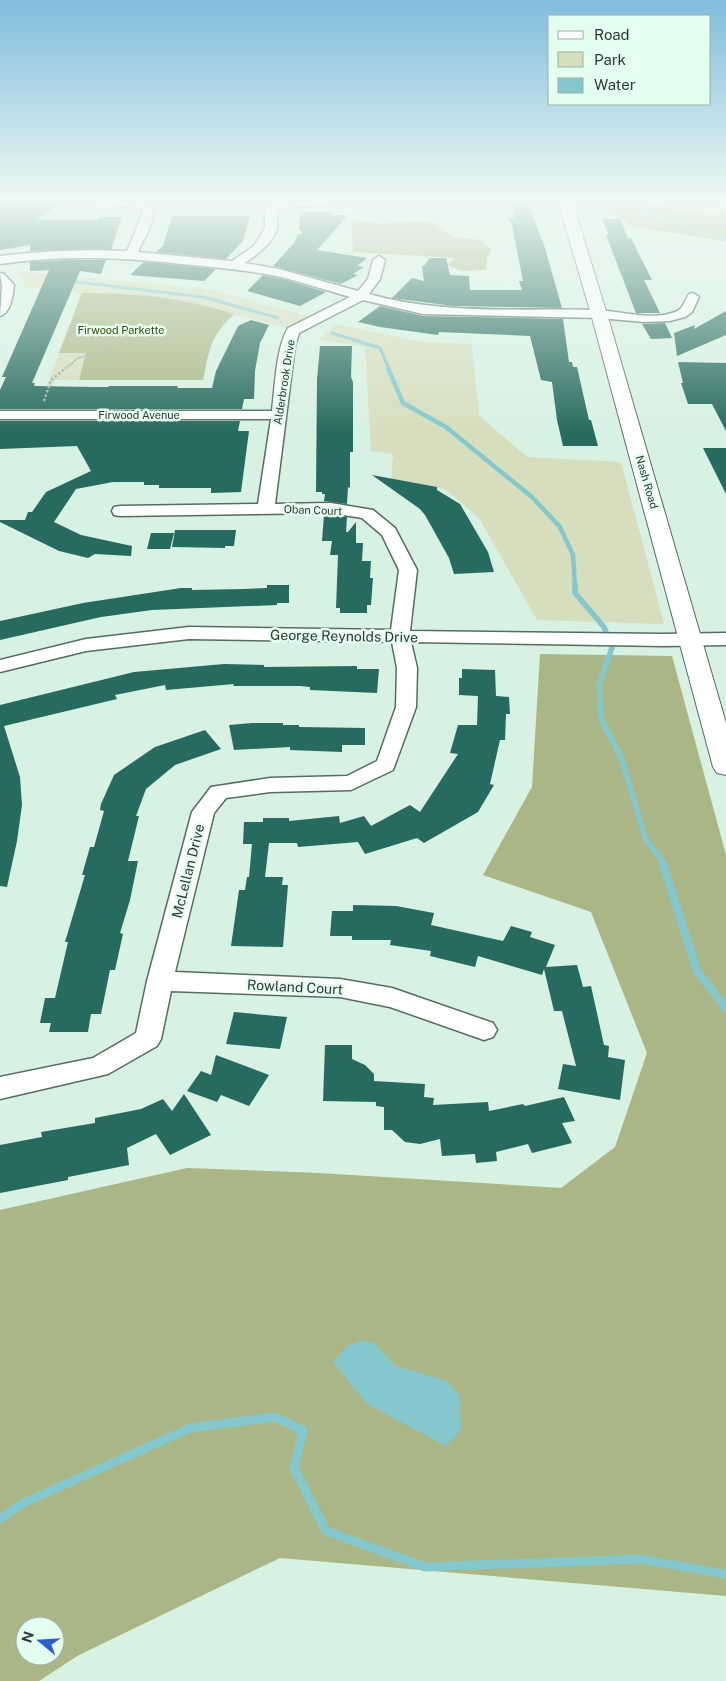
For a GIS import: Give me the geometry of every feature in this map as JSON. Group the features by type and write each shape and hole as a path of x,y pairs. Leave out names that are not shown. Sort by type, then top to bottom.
{"street":[{"path":"291,276 361,296 423,310 599,314 612,317 665,317 680,315 686,311 693,297"},
{"path":"361,296 375,276"},
{"name":"Nash Road","path":"588,276 726,767"},
{"path":"0,277 8,285 7,297 0,312"},
{"name":"Alderbrook Drive","path":"266,508 288,346 292,331 361,296"},
{"name":"Firwood Avenue","path":"0,415 278,415"},
{"name":"Oban Court","path":"120,511 331,508 367,514 389,532 408,570 400,637"},
{"name":"George Reynolds Drive","path":"0,666 86,645 189,633 400,637 726,639"},
{"name":"McLellan Drive","path":"0,1088 99,1066 148,1039 160,981 203,812 219,792 270,785 351,783 386,765 406,707 407,668 400,637"},
{"name":"Rowland Court","path":"160,981 340,988 392,998 484,1030"}],"path":[{"path":"39,415 52,380 56,376 78,358 117,348"}],"green space":[{"name":"Firwood Parkette","path":"21,276 74,276 210,289 307,316 289,329 234,314 215,336 207,359 203,380 55,380 46,406 39,406 82,293 25,287"},
{"name":"Firwood Parkette","path":"82,293 121,294 178,300 234,314 215,336 207,359 203,380 79,380 86,353 59,353"},
{"path":"335,324 422,342 472,344 479,415 527,457 621,462 664,624 537,620 479,518 445,489 391,482 393,454 371,451 365,347 319,340"},
{"path":"540,654 672,656 726,855 726,1596 280,1558 79,1655 65,1664 65,1616 15,1616 15,1666 62,1666 39,1681 0,1681 0,1210 187,1168 319,1173 561,1188 615,1147 647,1053 591,912 483,875 532,787"}],"water":[{"path":"360,1341 373,1342 396,1366 447,1381 459,1395 461,1429 446,1446 366,1403 333,1362 347,1346"}],"building":[{"path":"46,276 78,276 32,383 35,383 34,386 178,386 177,388 212,388 216,371 238,326 251,320 269,325 260,343 255,371 254,399 244,399 242,409 0,409 0,390 6,377 2,377"},
{"path":"148,276 209,276 204,281"},
{"path":"262,276 270,276 326,292 300,306 247,291"},
{"path":"312,276 355,276 341,284"},
{"path":"423,276 469,276 470,290 522,290 519,281 523,281 522,276 553,276 562,308 453,306 392,298 412,278 424,281"},
{"path":"622,276 650,276 652,280 644,280 660,313 636,313"},
{"path":"380,306 423,316 563,319 569,362 572,362 573,367 577,367 589,420 591,420 598,446 563,446 557,420 552,382 541,380 530,336 439,332 438,335 358,322"},
{"path":"726,311 726,335 677,356 674,333 695,325 694,329"},
{"path":"665,323 672,338 651,339 642,324"},
{"path":"320,346 352,346 353,452 350,452 350,488 348,487 347,504 324,501 325,494 316,492 317,379"},
{"path":"678,362 726,363 726,431 712,404 688,404 681,383 683,383"},
{"path":"0,421 240,421 238,431 249,431 241,492 211,493 211,488 159,488 159,485 144,485 144,482 113,482 76,489 54,522 81,535 132,546 131,556 95,554 88,558 59,551 0,522 0,520 25,520 28,512 32,512 46,492 91,471 77,446 0,449"},
{"path":"703,448 726,448 726,494"},
{"path":"372,475 437,487 437,490 460,504 488,552 494,572 454,574 449,558 425,515 420,509"},
{"path":"324,515 347,517 346,532 356,522 356,543 363,543 362,561 371,561 370,578 373,578 371,605 367,605 367,613 340,613 340,608 336,608 338,555 330,555 332,541 322,541"},
{"path":"175,530 236,530 234,546 225,546 225,548 172,547"},
{"path":"151,533 174,533 170,549 147,549"},
{"path":"267,585 289,585 289,603 152,610 101,617 0,640 0,621 83,603 181,588 192,588 192,590 243,589 267,588"},
{"path":"224,664 264,665 264,667 357,666 357,669 379,669 377,693 310,690 310,687 300,686 233,686 234,684 166,690 165,685 115,695 117,699 4,726 20,777 22,805 17,841 7,887 0,886 0,705 134,672"},
{"path":"462,669 495,670 496,696 509,697 510,714 506,714 505,740 500,740 490,784 494,785 478,812 424,843 417,838 365,854 358,842 298,847 297,843 269,843 265,877 283,877 282,885 288,885 283,947 231,946 239,890 245,890 247,877 249,877 252,844 243,844 244,822 263,822 263,818 289,818 289,821 339,816 340,823 364,816 371,826 410,805 420,812 458,754 450,753 458,725 477,725 478,696 459,695 459,678 462,678"},
{"path":"283,723 283,725 299,725 299,727 365,728 365,745 342,745 342,752 290,750 290,747 234,750 229,725"},
{"path":"205,730 221,749 175,765 146,789 136,816 139,816 128,861 138,861 130,900 120,933 123,934 115,970 110,970 101,1014 91,1014 88,1032 49,1032 51,1023 40,1023 45,998 55,998 68,942 65,942 85,875 82,875 90,847 94,847 104,811 100,810 101,804 114,775 155,747"},
{"path":"353,905 396,906 434,913 431,925 503,941 511,926 532,932 530,937 555,945 546,967 577,965 583,987 591,986 604,1045 609,1046 608,1057 625,1060 620,1100 558,1089 563,1064 576,1066 562,1011 554,1011 544,969 542,975 478,956 475,967 430,956 431,951 390,945 391,940 352,940 352,936 330,936 332,911 353,911"},
{"path":"234,1012 287,1017 280,1049 226,1044"},
{"path":"325,1045 352,1045 352,1059 365,1065 374,1074 374,1081 425,1084 424,1097 434,1098 433,1105 488,1102 489,1111 523,1104 525,1106 564,1097 575,1121 562,1123 572,1143 532,1153 528,1144 496,1152 497,1161 476,1163 475,1154 442,1156 440,1139 420,1144 405,1142 392,1130 384,1130 384,1107 376,1106 376,1102 323,1101"},
{"path":"216,1055 269,1075 249,1106 221,1095 217,1102 187,1091 201,1071 211,1075"},
{"path":"184,1094 211,1135 170,1155 156,1134 127,1148 129,1165 68,1177 68,1180 0,1193 0,1145 42,1137 41,1132 95,1123 95,1118 141,1109 163,1099 172,1111"}],"waterway":[{"path":"68,281 203,297 278,318"},
{"path":"332,333 380,348 389,369"},
{"path":"388,368 403,403 446,427 532,497 560,527 573,555 575,587"},
{"path":"575,587 575,593 604,627 606,632"},
{"path":"612,648 599,684 601,719 621,757 646,840 662,860 664,866"},
{"path":"663,864 697,971 726,1008"},
{"path":"0,1519 21,1504 190,1428 274,1417 303,1430 294,1468 326,1531 425,1567 639,1559 726,1574"}]}
